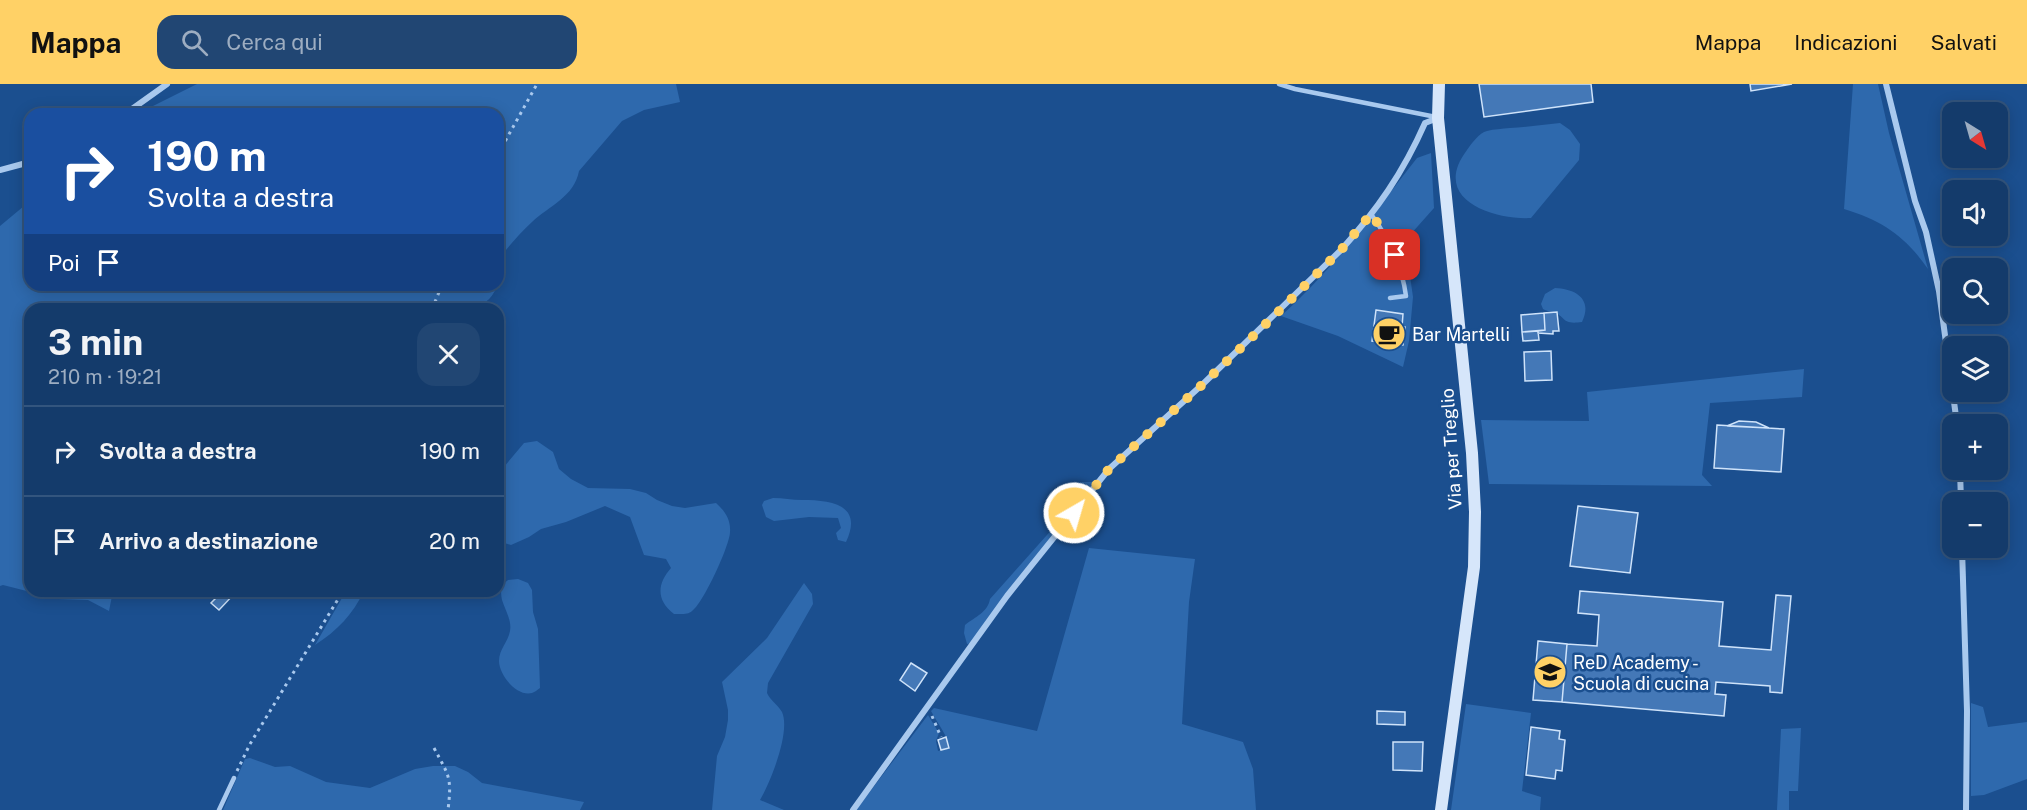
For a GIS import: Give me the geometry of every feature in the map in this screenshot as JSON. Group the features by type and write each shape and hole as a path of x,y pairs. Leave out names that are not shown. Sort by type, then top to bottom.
{"main road":[{"name":"Via per Treglio","path":"1439,84 1438,118 1472,453 1474,512 1474,567 1441,810"}],"street":[{"path":"133,108 167,84"},
{"path":"1886,84 1915,201 1926,232 1939,291 1955,414"},
{"path":"853,810 1007,596 1109,469 1196,391 1341,250 1371,214 1400,173 1425,123 1438,118"},
{"path":"0,170 24,164"},
{"path":"1962,558 1966,810"}],"lane":[{"path":"1279,84 1438,118"},
{"path":"1371,214 1386,235 1404,274 1406,296 1390,298"},
{"path":"219,810 234,778"}],"path":[{"path":"504,143 537,84"},
{"path":"234,778 250,744 339,597"},
{"path":"926,708 933,717 941,736"},
{"path":"434,748 448,775 451,788 448,810"}],"shaded area":[{"path":"197,84 676,84 680,102 644,110 622,121 579,171 572,188 527,227 504,252 504,108 149,108"},
{"path":"1853,84 1878,84 1889,133 1928,269 1911,247 1892,231 1844,209"},
{"path":"1560,123 1570,130 1580,144 1579,160 1531,218 1516,218 1484,210 1470,203 1461,194 1456,182 1458,167 1467,150 1481,134 1495,129"},
{"path":"1431,153 1434,208 1410,235 1406,247 1413,297 1409,341 1403,367 1338,336 1281,316 1336,260 1417,158"},
{"path":"24,206 24,291 495,291 484,303 24,303 24,590 0,586 0,226"},
{"path":"1555,288 1570,290 1584,301 1585,314 1582,322 1567,321 1543,309 1541,304 1545,294"},
{"path":"1804,369 1802,397 1710,403 1702,475 1712,486 1489,484 1481,420 1589,421 1587,392"},
{"path":"537,441 553,452 559,469 588,488 630,489 646,493 672,506 685,508 716,503 727,516 730,524 729,539 721,561 697,606 686,614 674,614 668,609 660,592 663,580 671,568 666,559 644,555 630,517 605,506 566,522 541,529 511,545 504,543 504,467 524,443"},
{"path":"1082,482 1096,482 973,643 967,644 964,633 965,625 984,611 990,599 1055,526 1051,524 1051,503 1068,487"},
{"path":"773,498 823,501 841,507 851,519 846,542 838,540 836,533 841,528 838,518 809,517 774,521 766,517 762,505 764,501"},
{"path":"1089,548 1195,559 1189,602 1182,724 1243,742 1253,769 1256,810 856,810 928,715 939,733 936,741 938,751 950,748 945,734 931,711 934,708 1037,731"},
{"path":"518,579 528,583 532,590 533,612 538,629 540,688 532,693 521,692 510,684 500,667 500,653 509,635 510,627 502,597 504,597 504,583 508,580"},
{"path":"804,583 812,594 813,604 768,683 767,693 782,712 784,732 774,770 760,800 784,810 712,810 717,756 725,737 728,720 722,682 767,638"},
{"path":"50,597 112,597 109,611 88,600"},
{"path":"343,597 361,597 344,621 315,645"},
{"path":"1971,703 1983,707 1988,727 2027,722 2027,779 1984,795 1971,796"},
{"path":"1466,704 1531,713 1522,791 1541,797 1540,810 1451,810"},
{"path":"1801,728 1798,791 1789,791 1789,810 1777,810 1781,729"},
{"path":"250,758 275,767 290,766 326,782 370,788 415,769 455,766 468,772 482,783 584,802 580,810 223,810 245,759"}],"building":[{"path":"1479,84 1591,84 1593,102 1484,117"},
{"path":"1750,84 1792,84 1751,91"},
{"name":"Bar Martelli","path":"1376,310 1403,314 1402,327 1405,327 1403,345 1372,341"},
{"path":"1557,312 1559,331 1553,331 1553,334 1538,333 1538,331 1545,330 1544,313"},
{"path":"1544,313 1545,330 1522,332 1521,315"},
{"path":"1538,331 1539,340 1523,341 1522,332"},
{"path":"1551,351 1552,380 1525,381 1524,352"},
{"path":"1739,421 1756,422 1769,428 1727,426"},
{"path":"1717,425 1784,429 1781,472 1714,468"},
{"path":"1578,506 1638,513 1630,573 1570,566"},
{"path":"1580,591 1723,602 1719,646 1771,650 1776,595 1791,596 1782,693 1770,692 1770,686 1716,682 1715,694 1726,695 1724,716 1562,702 1567,644 1597,646 1599,615 1578,613"},
{"path":"217,597 231,597 219,610 211,603"},
{"name":"ReD Academy - Scuola di cucina","path":"1538,641 1567,644 1562,702 1533,700"},
{"path":"911,663 927,673 915,691 900,680"},
{"path":"1377,711 1405,712 1405,725 1377,724"},
{"path":"1531,727 1560,731 1559,739 1565,740 1562,771 1556,770 1555,779 1526,775"},
{"path":"946,737 949,748 941,750 938,740"},
{"path":"1393,742 1423,742 1422,771 1393,770"}],"place":[{"name":"Bar Martelli","path":"1389,334"},
{"name":"ReD Academy - Scuola di cucina","path":"1550,672"}],"route":[{"path":"1074,513 1109,469 1271,319 1341,250 1371,214 1386,235 1395,255"}]}
